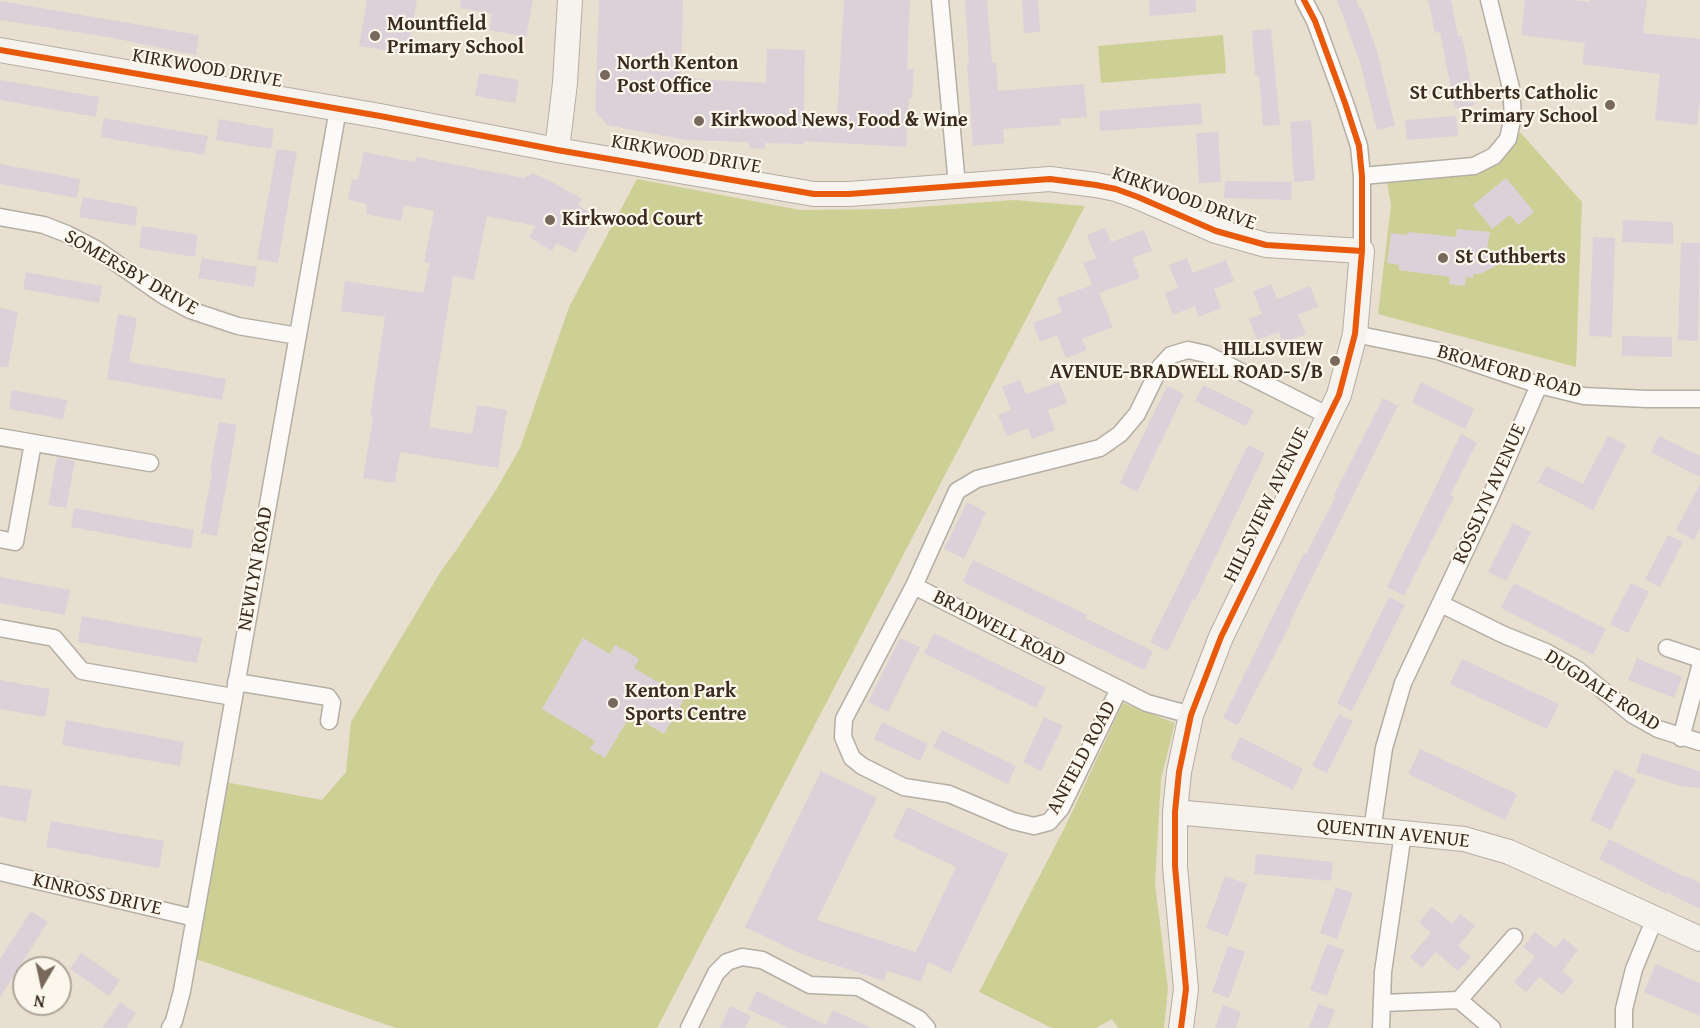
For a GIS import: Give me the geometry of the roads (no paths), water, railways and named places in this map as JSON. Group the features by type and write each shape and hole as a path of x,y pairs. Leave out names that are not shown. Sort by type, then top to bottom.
{"street":[{"path":"557,150 565,83 570,0"},
{"path":"940,0 957,185"},
{"name":"HILLSVIEW AVENUE","path":"1181,1028 1186,989 1175,867 1175,812 1179,772 1191,715 1221,637 1339,395 1355,334 1362,251 1362,176 1359,146 1315,21 1304,0"},
{"path":"1362,176 1474,166 1494,156 1508,139 1513,116 1511,88 1489,0"},
{"name":"KIRKWOOD DRIVE","path":"0,50 814,194 849,194 1050,179 1096,185 1138,197 1216,231 1266,245 1362,251"},
{"name":"NEWLYN ROAD","path":"170,1028 182,991 338,109"},
{"name":"SOMERSBY DRIVE","path":"0,217 44,225 67,234 96,249 164,296 190,310 238,326 298,336"},
{"name":"BROMFORD ROAD","path":"1355,334 1438,351 1584,396 1700,399"},
{"name":"BRADWELL ROAD","path":"1191,715 1147,703 914,586 957,491 977,479 1100,448 1120,434 1137,414 1160,367 1171,354 1188,350 1206,354 1329,416"},
{"name":"ROSSLYN AVENUE","path":"1372,831 1384,748 1403,683 1491,496 1539,384"},
{"path":"0,437 150,463"},
{"path":"0,539 15,542 33,443"},
{"name":"ANFIELD ROAD","path":"914,586 844,719 843,737 852,758 862,766 904,787 949,794 1013,821 1034,826 1049,822 1061,808 1119,688"},
{"name":"DUGDALE ROAD","path":"1441,604 1578,670 1633,715 1658,729 1700,742"},
{"path":"0,628 54,638 82,671 234,690 328,697 332,703 329,721"},
{"path":"1667,648 1700,659"},
{"path":"1682,738 1700,667"},
{"name":"QUENTIN AVENUE","path":"1175,812 1464,839 1509,852 1700,939"},
{"path":"1382,1028 1383,972 1403,832"},
{"name":"KINROSS DRIVE","path":"0,872 195,918"},
{"path":"1624,1028 1624,1009 1634,969 1655,918"},
{"path":"1459,1000 1514,937"},
{"path":"689,1028 716,973 727,962 742,957 762,960 810,985 858,987 920,1019 927,1028"},
{"path":"1382,1003 1459,1000 1492,1028"}],"place":[{"name":"Mountfield Primary School","path":"375,36"},
{"name":"North Kenton Post Office","path":"605,75"},
{"name":"St Cuthberts Catholic Primary School","path":"1610,105"},
{"name":"Kirkwood News, Food & Wine","path":"699,121"},
{"name":"Kirkwood Court","path":"550,220"},
{"name":"St Cuthberts","path":"1443,258"},
{"name":"HILLSVIEW AVENUE-BRADWELL ROAD-S/B","path":"1335,361"},
{"name":"Kenton Park Sports Centre","path":"613,703"}]}
